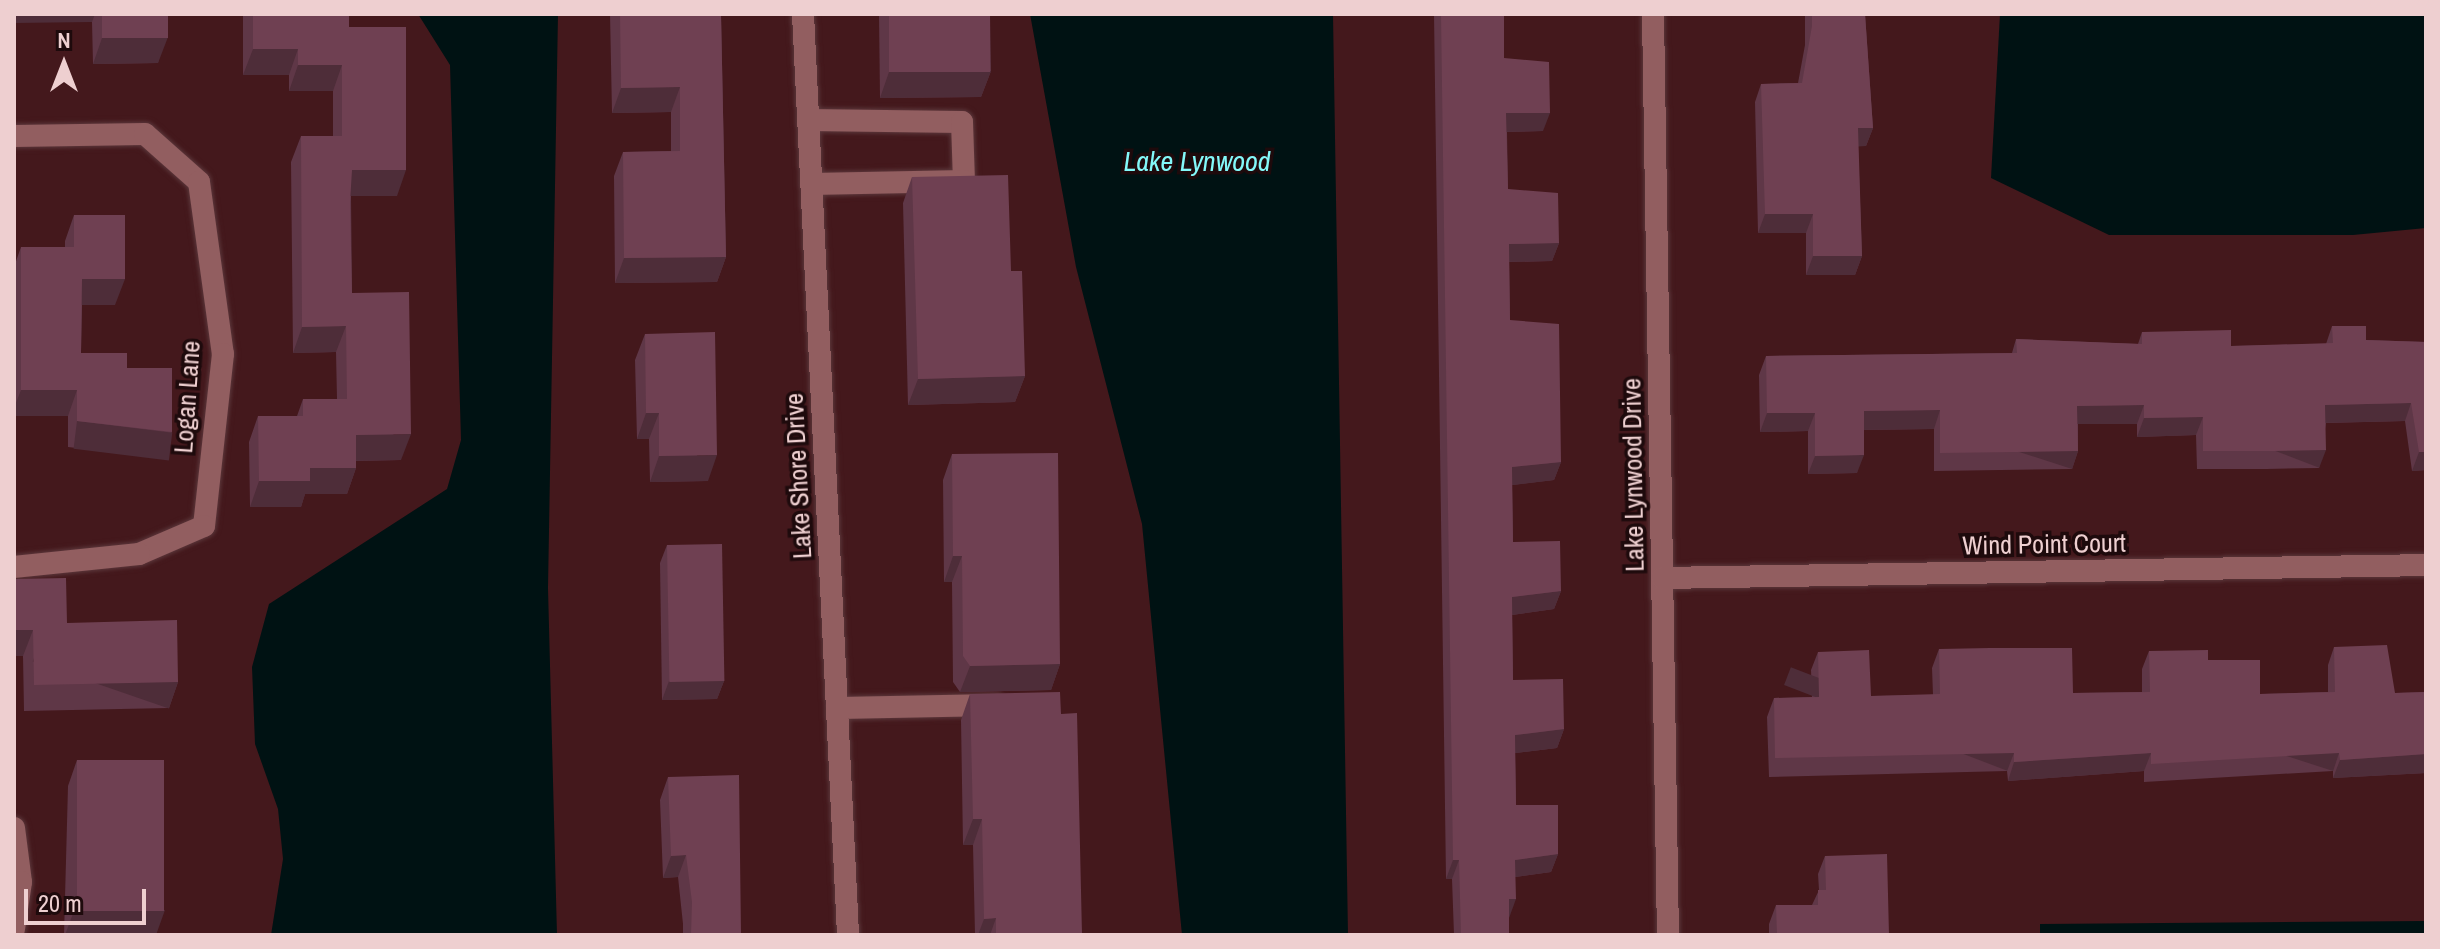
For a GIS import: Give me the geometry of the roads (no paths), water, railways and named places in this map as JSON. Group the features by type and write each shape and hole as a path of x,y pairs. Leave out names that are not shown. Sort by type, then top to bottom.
{"street":[{"name":"Lake Shore Drive","path":"803,14 848,935"},
{"name":"Lake Lynwood Drive","path":"1653,14 1668,935"},
{"path":"808,120 962,122 964,181 811,184"},
{"name":"Logan Lane","path":"14,136 145,134 199,182 223,354 204,526 139,554 14,567"},
{"name":"Wind Point Court","path":"1662,578 2426,565"},
{"path":"837,708 1020,705"},
{"path":"14,828 21,882 14,929"}],"water":[{"path":"418,14 558,14 548,588 557,935 271,935 283,859 278,809 255,744 252,667 269,604 447,489 461,440 450,65"},
{"name":"Lake Lynwood","path":"1030,14 1333,14 1348,935 1182,935 1142,524 1076,267"},
{"path":"2000,14 2426,14 2426,228 2353,235 2109,235 1991,178"},
{"path":"2426,921 2426,935 2040,935 2040,924"}]}
